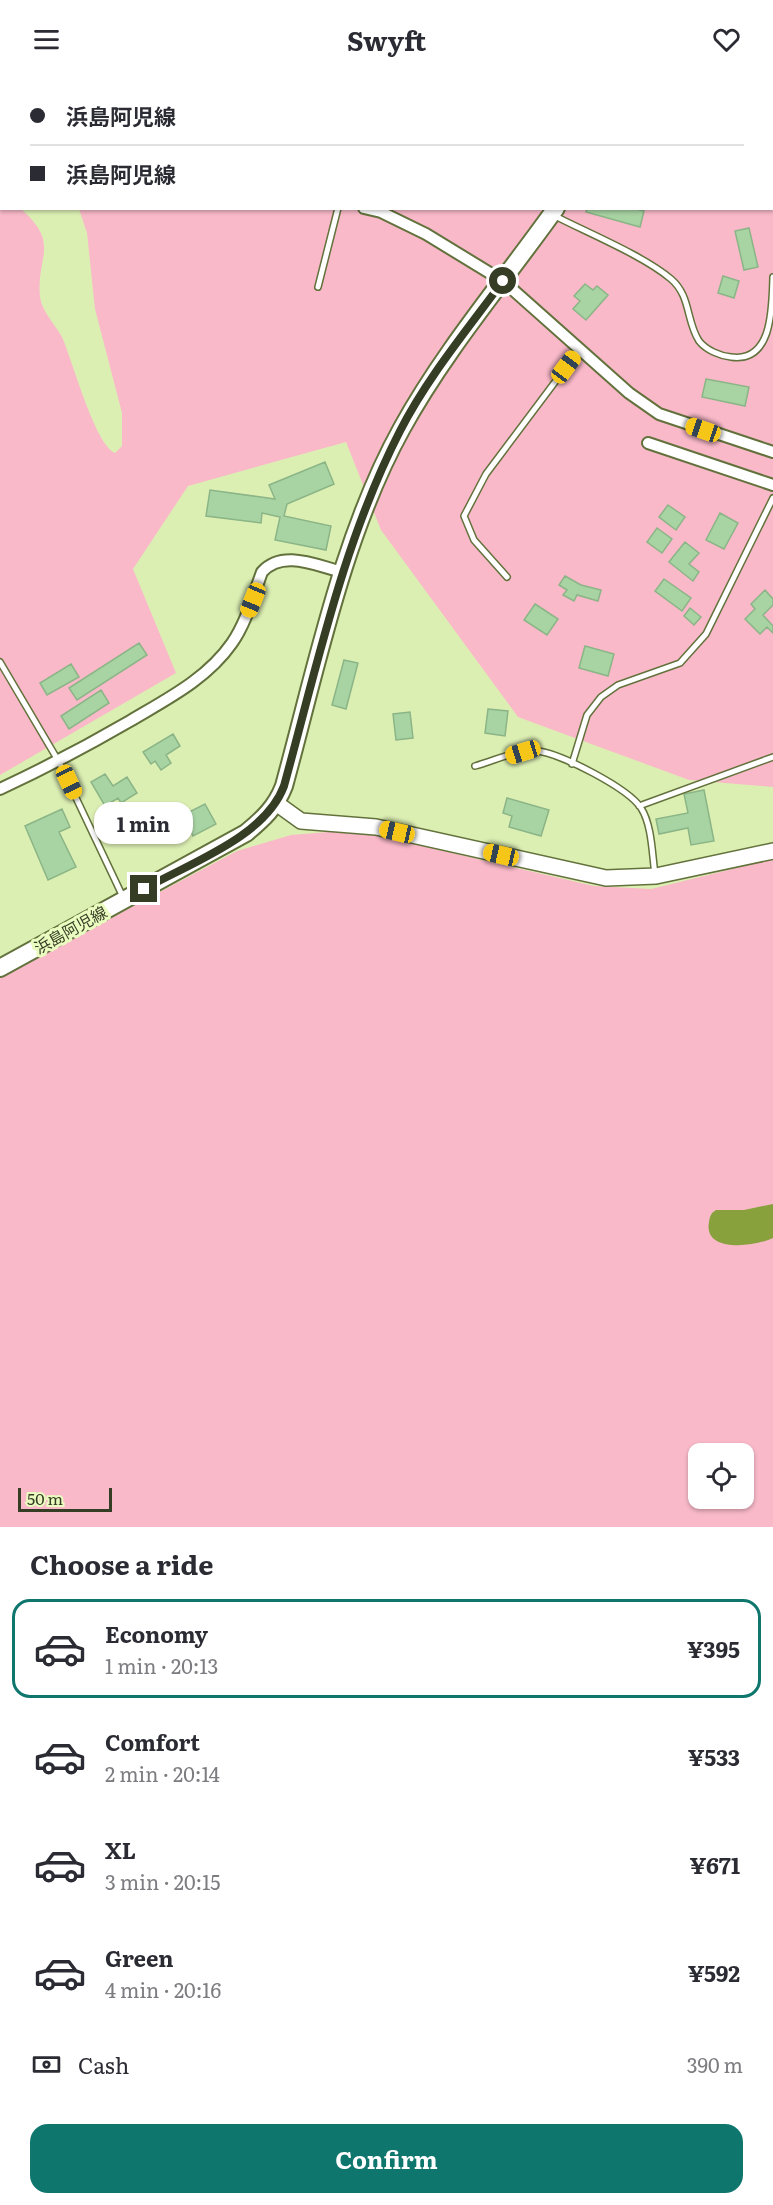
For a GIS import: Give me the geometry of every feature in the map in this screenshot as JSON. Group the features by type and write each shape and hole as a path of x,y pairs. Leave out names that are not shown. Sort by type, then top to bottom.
{"main road":[{"name":"浜島阿児線","path":"0,968 246,833 263,819 276,803 284,786 343,572 366,507 401,428 428,384 554,211"}],"street":[{"path":"372,210 426,234 503,281 628,393 659,414 773,452"},
{"path":"648,443 773,485"},
{"path":"0,789 59,762 166,700 217,661 238,634 262,572 270,564 286,559 343,572"},
{"path":"276,803 301,821 376,827 606,878 656,876 773,851"}],"lane":[{"path":"318,287 337,210"},
{"path":"554,211 669,277 685,298 700,342 727,357 748,356 762,346 768,334 771,318 773,277"},
{"path":"507,577 474,540 464,516 486,474 579,350"},
{"path":"572,764 587,715 601,697 618,685 680,663 706,634 773,498"},
{"path":"0,662 59,762 124,900"},
{"path":"475,766 536,751 548,753 622,791 639,806 645,818 656,876"},
{"path":"639,806 773,757"}],"shaded area":[{"path":"0,210 22,210 40,232 44,241 40,283 41,302 62,337 92,419 107,447 115,453 122,446 122,413 95,309 87,233 79,210 773,210 773,787 689,780 518,717 381,530 346,442 188,486 133,569 176,673 0,775"},
{"path":"353,830 594,886 651,889 773,859 773,1527 0,1527 0,977 237,851 291,835"},
{"path":"773,1204 773,1238 744,1245 733,1245 714,1239 709,1232 710,1218 716,1210 744,1210"}],"building":[{"path":"586,210 644,211 640,227 586,212"},
{"path":"749,228 758,267 744,270 735,231"},
{"path":"723,276 739,281 734,298 718,293"},
{"path":"585,284 593,290 597,286 608,295 586,320 573,309 580,301 574,296"},
{"path":"706,379 749,387 745,406 702,397"},
{"path":"325,462 334,484 287,504 284,516 331,526 326,550 275,540 280,517 262,513 261,523 206,516 210,490 275,499 269,485"},
{"path":"668,505 685,517 676,530 659,517"},
{"path":"720,513 738,523 724,549 706,540"},
{"path":"657,528 672,539 662,553 647,542"},
{"path":"685,542 699,553 689,564 699,572 693,581 669,562"},
{"path":"565,576 581,585 601,590 598,601 577,595 574,601 563,595 567,590 559,585"},
{"path":"664,579 691,598 682,611 655,591"},
{"path":"765,590 773,599 773,605 763,615 773,626 773,633 767,627 760,634 745,619 755,609 751,604"},
{"path":"535,604 558,619 547,635 524,620"},
{"path":"690,608 701,617 694,625 684,616"},
{"path":"139,643 147,655 77,700 69,688"},
{"path":"585,646 614,654 608,676 579,668"},
{"path":"344,660 358,663 346,709 332,705"},
{"path":"71,664 79,677 47,695 40,683"},
{"path":"101,690 109,703 69,729 61,716"},
{"path":"488,709 508,711 505,736 485,733"},
{"path":"410,712 413,738 396,740 393,714"},
{"path":"173,734 180,746 166,755 171,763 161,770 155,761 151,764 143,752"},
{"path":"105,774 113,786 127,777 137,793 121,803 118,798 105,806 91,782"},
{"path":"704,790 714,841 691,845 688,828 659,834 656,819 688,813 684,794"},
{"path":"507,798 549,810 541,836 509,827 512,816 503,813"},
{"path":"205,804 216,824 193,836 183,815"},
{"path":"62,809 70,827 59,832 76,867 48,880 25,826"}],"route":[{"path":"144,889 246,833 270,812 276,803 284,786 343,572 366,507 386,460 401,428 428,384 503,281"}]}
